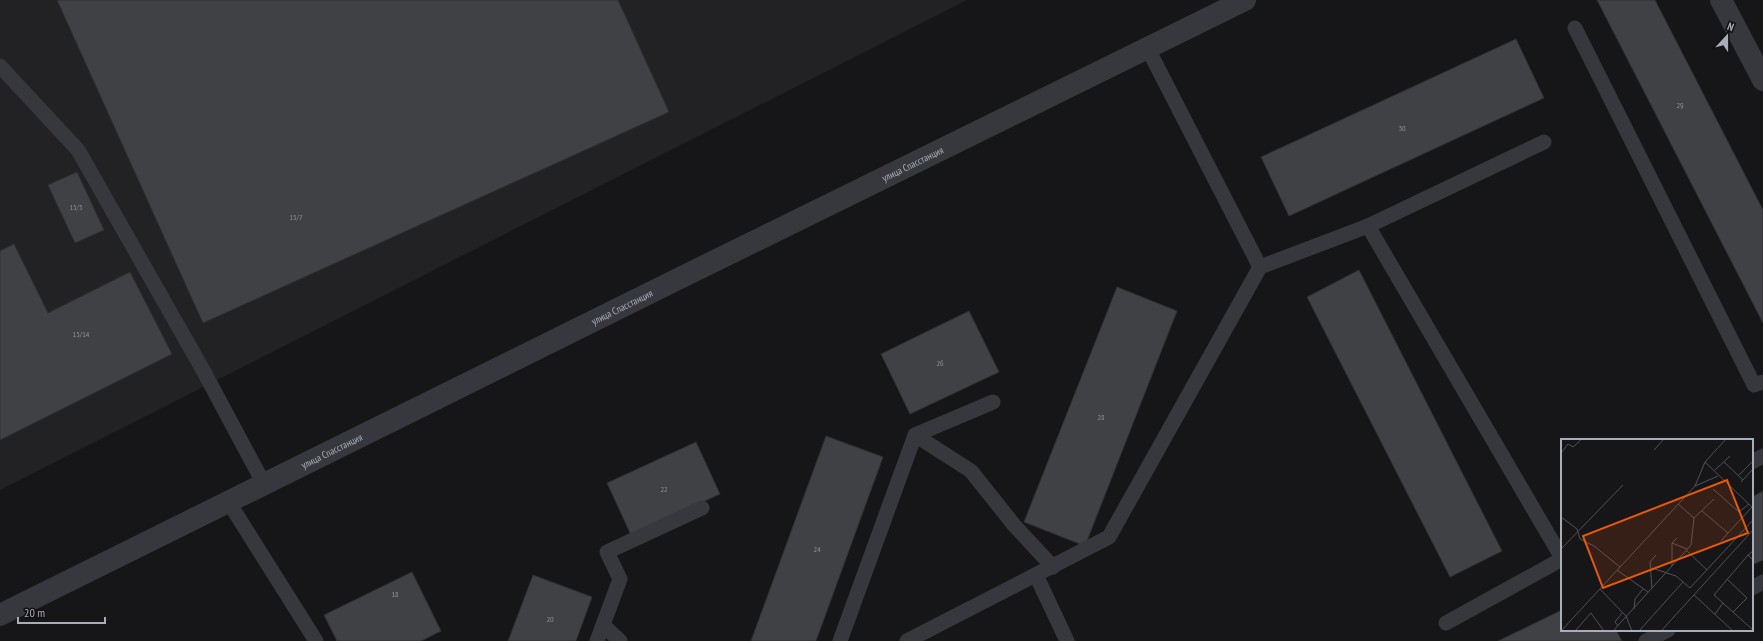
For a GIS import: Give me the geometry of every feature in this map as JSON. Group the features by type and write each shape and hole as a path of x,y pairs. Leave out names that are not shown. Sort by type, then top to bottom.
{"street":[{"name":"улица Спасстанция","path":"0,615 1147,47 1245,0"},
{"path":"1721,0 1763,80"}],"lane":[{"path":"1575,28 1754,385 1763,382"},
{"path":"1147,47 1260,267"},
{"path":"0,66 78,150 203,370 264,484"},
{"path":"907,641 1109,537 1260,267 1368,226 1544,142"},
{"path":"1368,226 1561,557"},
{"path":"840,641 915,436 992,402"},
{"path":"915,436 971,471 1014,525 1053,567"},
{"path":"1753,461 1763,456"},
{"path":"228,501 316,641"},
{"path":"597,641 620,579 607,552 702,508"},
{"path":"1446,623 1561,560"},
{"path":"1036,575 1066,641"},
{"path":"1753,587 1763,582"},
{"path":"603,625 620,641"},
{"path":"1646,641 1666,631"}],"shaded area":[{"path":"0,0 967,0 0,490"}],"building":[{"path":"57,0 618,0 669,112 203,323"},
{"path":"1597,0 1655,0 1763,210 1763,323"},
{"path":"1516,39 1544,98 1289,216 1261,157"},
{"path":"77,172 104,230 75,243 48,185"},
{"path":"14,244 48,313 130,272 172,354 0,440 0,251"},
{"path":"1359,270 1502,551 1450,577 1307,297"},
{"path":"1117,287 1177,311 1085,546 1024,522"},
{"path":"969,311 999,372 910,414 881,354"},
{"path":"826,436 883,457 816,641 751,641"},
{"path":"696,442 720,494 631,535 607,483"},
{"path":"1763,491 1763,560 1753,565 1753,496"},
{"path":"412,572 441,631 421,641 337,641 324,615"},
{"path":"533,575 592,597 576,641 508,641"},
{"path":"1561,610 1561,631 1617,631 1622,641 1498,641"}]}
